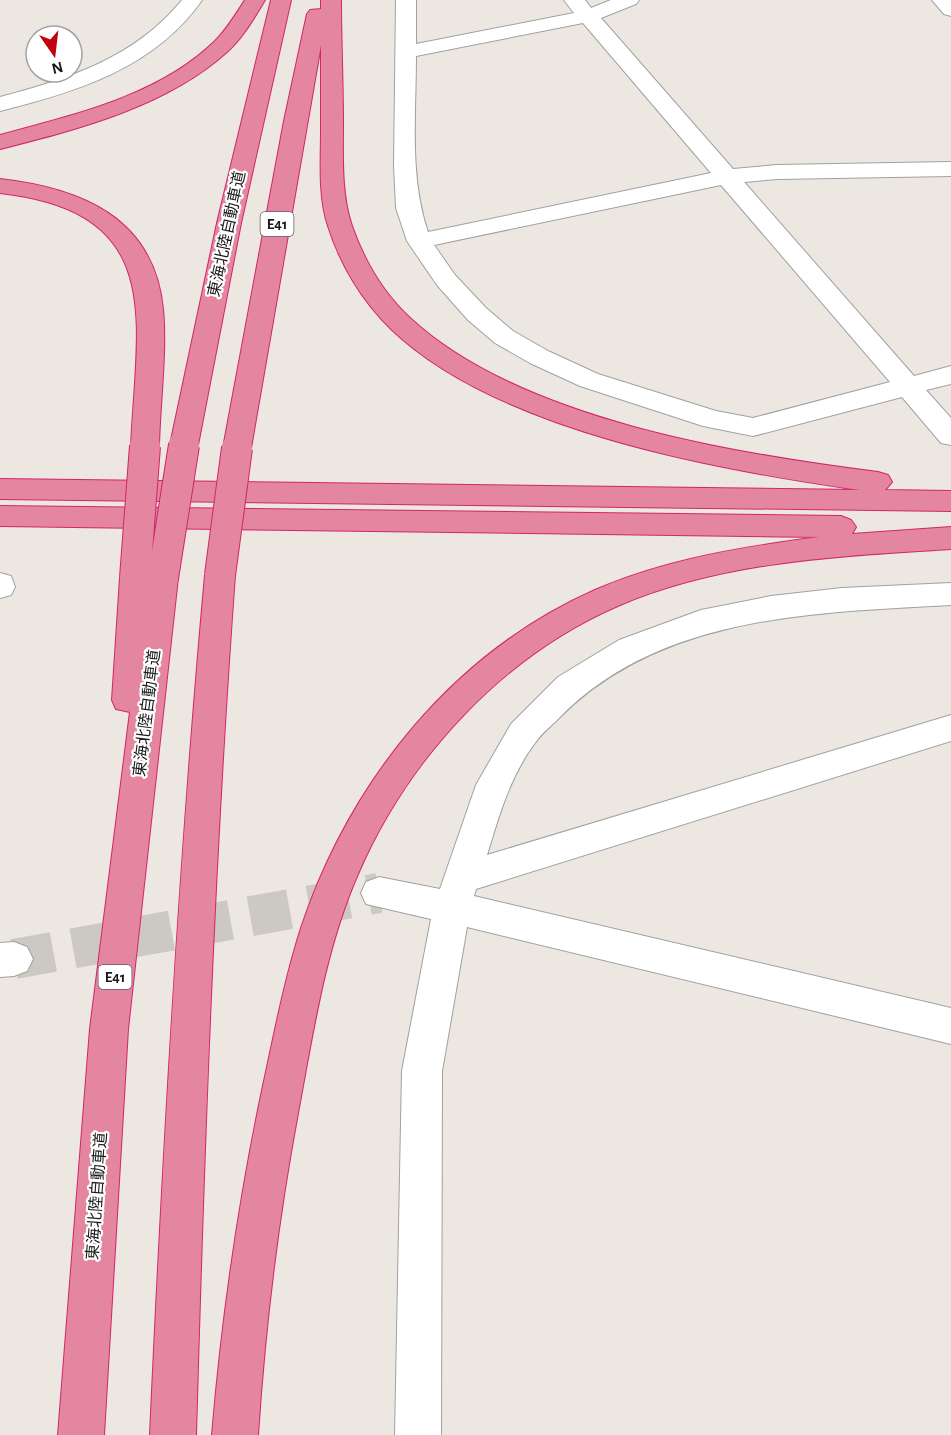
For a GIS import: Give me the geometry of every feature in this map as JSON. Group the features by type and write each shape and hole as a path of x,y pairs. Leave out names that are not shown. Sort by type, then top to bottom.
{"highway":[{"path":"0,142 111,108 144,95 171,80 219,48 238,27 255,0"},
{"name":"東海北陸自動車道","path":"81,1435 109,1029 149,578 184,444 229,223 281,0"},
{"name":"E41","path":"173,1435 190,1001 204,759 220,575 237,448 295,122 320,0"},
{"path":"331,0 332,147 334,191 340,226 354,263 377,298 409,331 452,362 501,390 554,412 617,432 691,450 822,475 951,489"},
{"path":"0,186 54,194 85,206 111,224 129,245 143,273 149,301 145,446 149,578"},
{"path":"0,489 951,501"},
{"path":"0,516 951,530"},
{"path":"236,1435 240,1364 261,1194 292,1044 320,927 350,850 389,780 437,721 491,670 550,628 608,598 687,572 730,561 860,543 951,538"}],"street":[{"path":"0,104 82,79 118,64 152,42 180,19 192,0"},
{"path":"406,0 405,166 408,208 419,241 446,280 477,314 504,337 538,357 589,380 713,420 753,427 951,375"},
{"path":"405,52 581,8 629,0"},
{"path":"942,0 951,10"},
{"path":"581,8 951,436"},
{"path":"419,241 725,177 777,172 951,169"},
{"path":"418,1435 422,1071 456,892 488,795 523,733 569,686 630,649 701,622 771,608 842,600 951,594"},
{"path":"456,892 951,728"},
{"path":"379,893 456,892 951,1026"}],"tunnel":[{"path":"14,959 379,893"}]}
